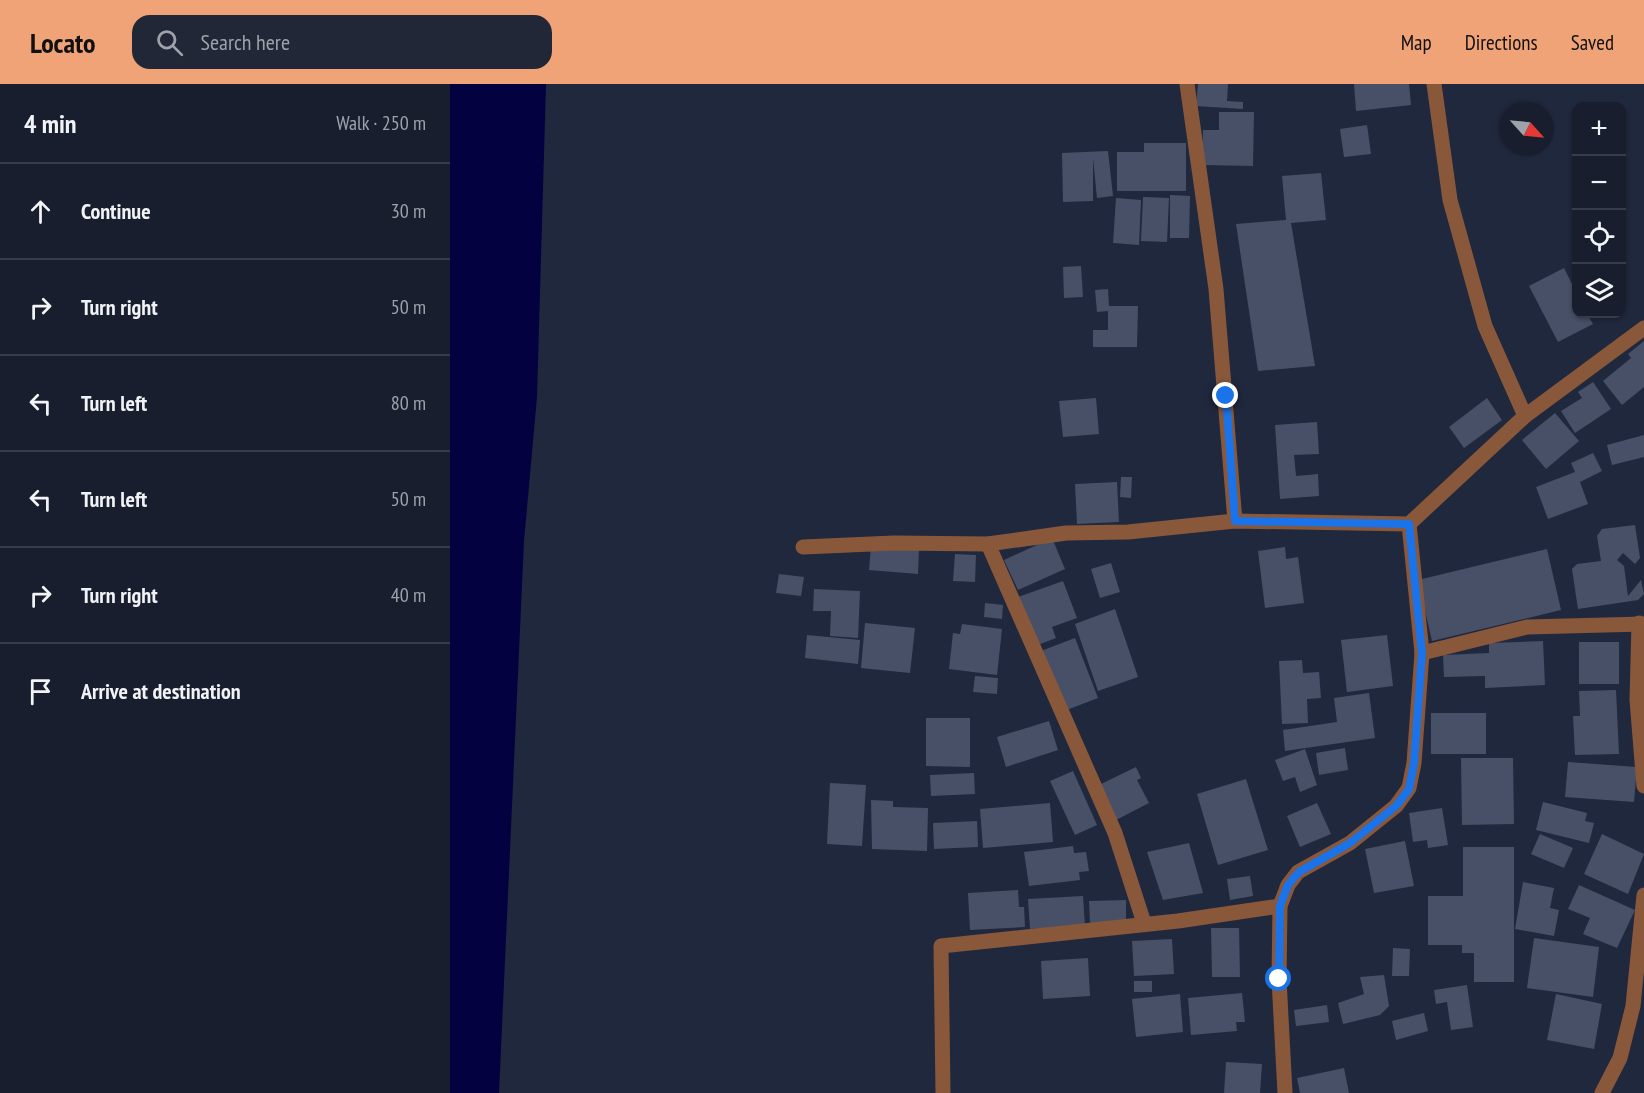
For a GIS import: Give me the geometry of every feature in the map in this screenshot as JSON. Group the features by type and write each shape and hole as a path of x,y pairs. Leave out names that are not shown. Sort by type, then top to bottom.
{"street":[{"path":"1187,84 1216,289 1235,521"},
{"path":"1434,84 1450,200 1485,326 1525,416"},
{"path":"803,547 894,543 988,544 1066,532 1128,532 1235,521 1409,524 1525,416 1644,328"},
{"path":"1285,1093 1279,979 1280,906 1288,885 1299,872 1350,843 1396,806 1409,789 1414,763 1422,653 1409,524"},
{"path":"988,544 1115,833 1144,923"},
{"path":"1422,653 1527,627 1641,623 1637,700 1644,786"},
{"path":"1602,1093 1620,1058 1633,1006 1644,895"},
{"path":"943,1093 941,946 1280,906"}],"shaded area":[{"path":"450,84 546,84 537,397 524,541 499,1093 450,1093"}],"building":[{"path":"1198,84 1228,84 1227,101 1243,102 1243,109 1196,106"},
{"path":"1354,84 1409,84 1411,105 1356,111"},
{"path":"1219,112 1254,112 1253,166 1202,165 1203,130 1219,130"},
{"path":"1367,125 1371,154 1344,157 1340,129"},
{"path":"1144,143 1186,143 1186,191 1117,191 1117,152 1144,152"},
{"path":"1108,151 1113,196 1097,198 1093,158 1093,201 1063,202 1062,153"},
{"path":"1321,173 1326,220 1291,223 1315,366 1258,371 1236,224 1286,220 1282,176"},
{"path":"1170,195 1190,196 1189,238 1170,238"},
{"path":"1143,197 1169,198 1167,242 1141,241"},
{"path":"1116,198 1141,200 1139,245 1113,243"},
{"path":"1081,266 1083,297 1064,298 1063,267"},
{"path":"1564,268 1572,284 1572,318 1589,318 1593,324 1558,342 1529,286"},
{"path":"1108,289 1109,306 1138,306 1137,347 1093,347 1093,330 1108,330 1108,311 1097,312 1095,290"},
{"path":"1644,341 1644,387 1622,405 1603,381 1631,358 1628,354"},
{"path":"1593,382 1611,409 1575,433 1561,411 1582,398 1578,392"},
{"path":"1096,398 1099,434 1063,437 1059,401"},
{"path":"1487,398 1502,420 1464,448 1449,427"},
{"path":"1555,413 1579,441 1546,469 1522,440"},
{"path":"1317,422 1319,454 1294,455 1296,476 1318,474 1319,496 1280,499 1275,425"},
{"path":"1644,435 1644,457 1612,465 1607,445"},
{"path":"1593,453 1602,471 1580,482 1588,504 1548,519 1536,487 1575,472 1571,463"},
{"path":"1121,477 1132,477 1131,498 1120,497"},
{"path":"1117,482 1119,522 1077,524 1075,484"},
{"path":"1635,525 1640,558 1635,564 1623,553 1617,560 1624,566 1628,596 1641,580 1644,594 1638,600 1578,609 1572,569 1577,564 1601,561 1597,536 1602,529"},
{"path":"1052,538 1065,569 1018,590 1004,560"},
{"path":"871,546 919,550 918,574 869,570"},
{"path":"1285,547 1286,559 1298,557 1304,603 1265,608 1258,551"},
{"path":"1547,549 1561,610 1432,641 1418,580"},
{"path":"955,554 976,555 975,582 953,581"},
{"path":"1111,563 1120,592 1100,598 1091,569"},
{"path":"779,574 804,577 801,596 776,593"},
{"path":"1063,581 1077,618 1052,627 1056,638 1035,646 1018,597"},
{"path":"814,589 860,591 858,638 830,636 831,611 813,611"},
{"path":"985,603 1003,605 1002,619 984,617"},
{"path":"1115,609 1138,677 1098,691 1075,624"},
{"path":"865,623 915,628 910,673 861,668"},
{"path":"962,624 1002,629 997,675 949,669 953,633 960,634"},
{"path":"807,635 860,640 858,664 805,658"},
{"path":"1387,635 1393,686 1347,692 1341,640"},
{"path":"1075,638 1098,698 1064,711 1041,651"},
{"path":"1543,641 1545,685 1485,688 1485,676 1444,677 1443,655 1489,653 1489,643"},
{"path":"1579,642 1619,642 1619,684 1579,684"},
{"path":"1302,660 1303,673 1319,672 1321,698 1307,699 1308,723 1282,724 1279,661"},
{"path":"975,676 998,678 997,694 973,692"},
{"path":"1616,690 1619,754 1575,755 1573,716 1580,716 1579,691"},
{"path":"1369,693 1375,738 1285,751 1283,730 1337,722 1334,698"},
{"path":"1431,713 1486,713 1486,754 1431,754"},
{"path":"926,718 970,718 970,767 926,766"},
{"path":"1049,721 1058,750 1006,767 997,737"},
{"path":"1345,748 1348,770 1319,775 1316,753"},
{"path":"1305,749 1317,785 1300,792 1295,777 1283,781 1275,760"},
{"path":"1461,758 1513,758 1514,824 1462,825"},
{"path":"1568,762 1637,767 1634,802 1565,797"},
{"path":"1136,767 1141,778 1137,780 1149,803 1116,820 1099,785"},
{"path":"1073,771 1097,825 1075,835 1050,781"},
{"path":"974,773 975,794 931,796 930,775"},
{"path":"1246,779 1268,850 1218,865 1197,794"},
{"path":"830,783 866,785 862,846 827,844"},
{"path":"871,800 893,801 893,807 928,808 927,851 872,849"},
{"path":"1543,802 1587,813 1585,821 1594,823 1589,843 1536,830"},
{"path":"1050,803 1053,842 983,848 980,809"},
{"path":"1317,803 1331,834 1300,847 1287,816"},
{"path":"1442,808 1448,845 1428,848 1427,840 1413,842 1409,813"},
{"path":"977,821 978,847 934,849 933,823"},
{"path":"1540,834 1573,848 1564,868 1531,854"},
{"path":"1602,834 1644,854 1628,894 1584,874"},
{"path":"1405,841 1414,886 1374,893 1365,849"},
{"path":"1189,843 1203,893 1163,900 1147,852"},
{"path":"1073,846 1074,853 1086,852 1089,871 1079,872 1080,880 1029,886 1024,852"},
{"path":"1463,847 1514,847 1514,982 1474,982 1474,953 1462,953 1462,945 1428,945 1428,896 1463,896"},
{"path":"1250,876 1253,896 1230,900 1227,879"},
{"path":"1523,882 1554,888 1550,908 1559,910 1554,936 1515,929"},
{"path":"1579,885 1635,910 1617,948 1583,934 1590,918 1568,909"},
{"path":"1018,890 1019,907 1024,907 1025,927 970,930 968,893"},
{"path":"1083,896 1085,926 1030,929 1028,899"},
{"path":"1126,900 1126,922 1090,923 1089,901"},
{"path":"1211,928 1239,928 1240,977 1212,977"},
{"path":"1534,938 1599,947 1593,997 1527,988"},
{"path":"1172,939 1174,974 1134,976 1132,941"},
{"path":"1393,948 1410,949 1409,976 1392,976"},
{"path":"1088,958 1090,996 1043,999 1041,961"},
{"path":"1384,975 1389,1006 1380,1015 1343,1024 1338,1003 1364,994 1360,977"},
{"path":"1134,981 1152,981 1152,992 1134,992"},
{"path":"1467,985 1473,1027 1451,1030 1447,1002 1436,1004 1434,990"},
{"path":"1242,993 1245,1022 1236,1022 1237,1031 1191,1035 1188,998"},
{"path":"1180,994 1183,1032 1136,1037 1132,999"},
{"path":"1556,994 1602,1004 1594,1049 1547,1040"},
{"path":"1327,1005 1329,1022 1296,1026 1294,1010"},
{"path":"1424,1013 1428,1031 1396,1040 1392,1021"},
{"path":"1226,1062 1262,1064 1260,1093 1224,1093"},
{"path":"1344,1068 1349,1093 1300,1093 1297,1078"}],"route":[{"path":"1226,396 1235,521 1409,524 1422,653 1414,763 1409,789 1396,806 1350,843 1299,872 1288,885 1280,906 1279,979"}]}
